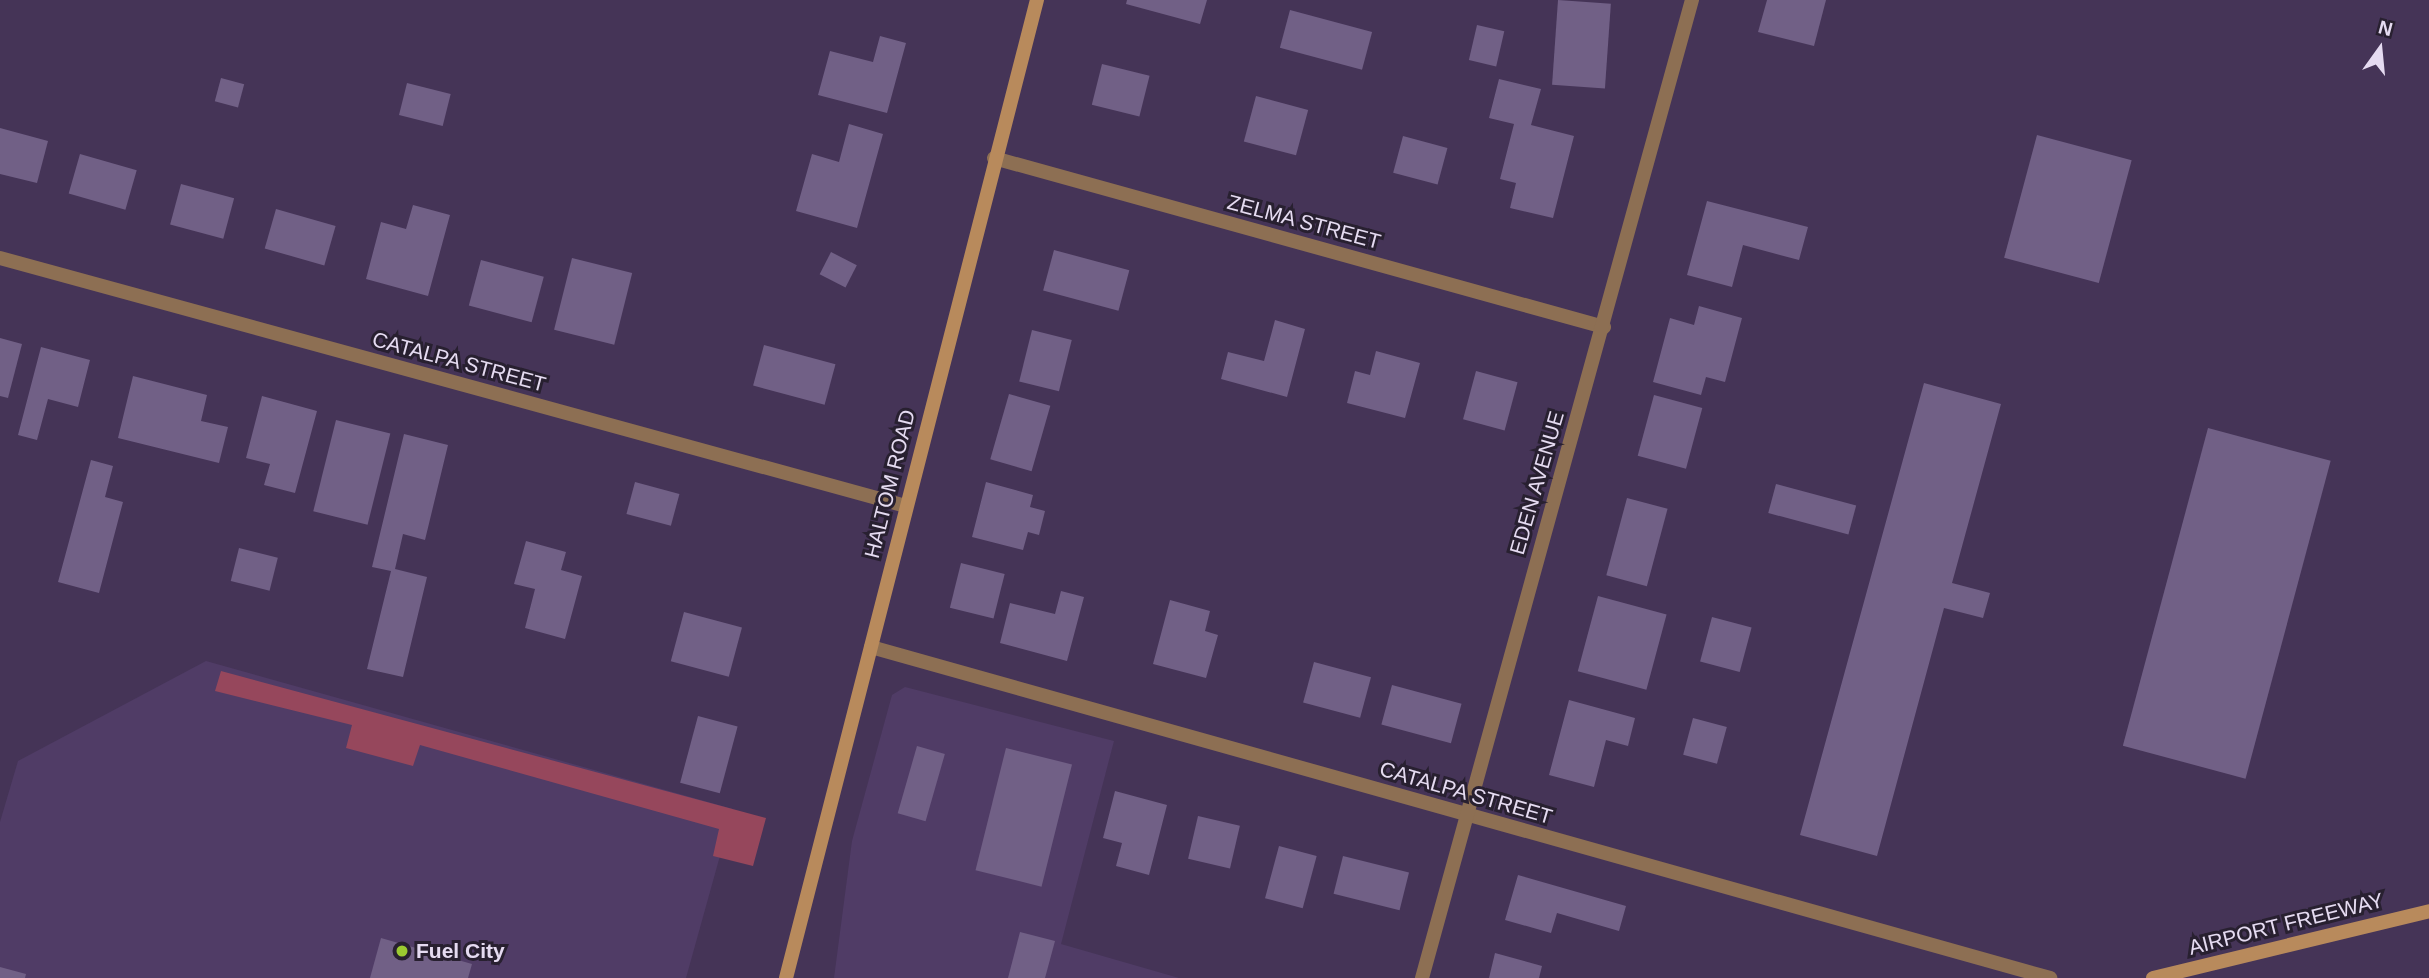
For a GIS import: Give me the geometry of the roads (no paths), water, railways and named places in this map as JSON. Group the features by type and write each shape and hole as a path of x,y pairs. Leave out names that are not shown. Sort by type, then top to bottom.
{"main road":[{"name":"HALTOM ROAD","path":"786,978 994,158 1037,0"},
{"name":"AIRPORT FREEWAY","path":"2153,978 2429,911"}],"street":[{"name":"EDEN AVENUE","path":"1422,978 1464,814 1604,327 1692,0"},
{"name":"ZELMA STREET","path":"994,158 1604,327"},
{"name":"CATALPA STREET","path":"0,258 906,506"},
{"name":"CATALPA STREET","path":"871,647 2050,978"}],"place":[{"name":"Fuel City","path":"402,951"}]}
